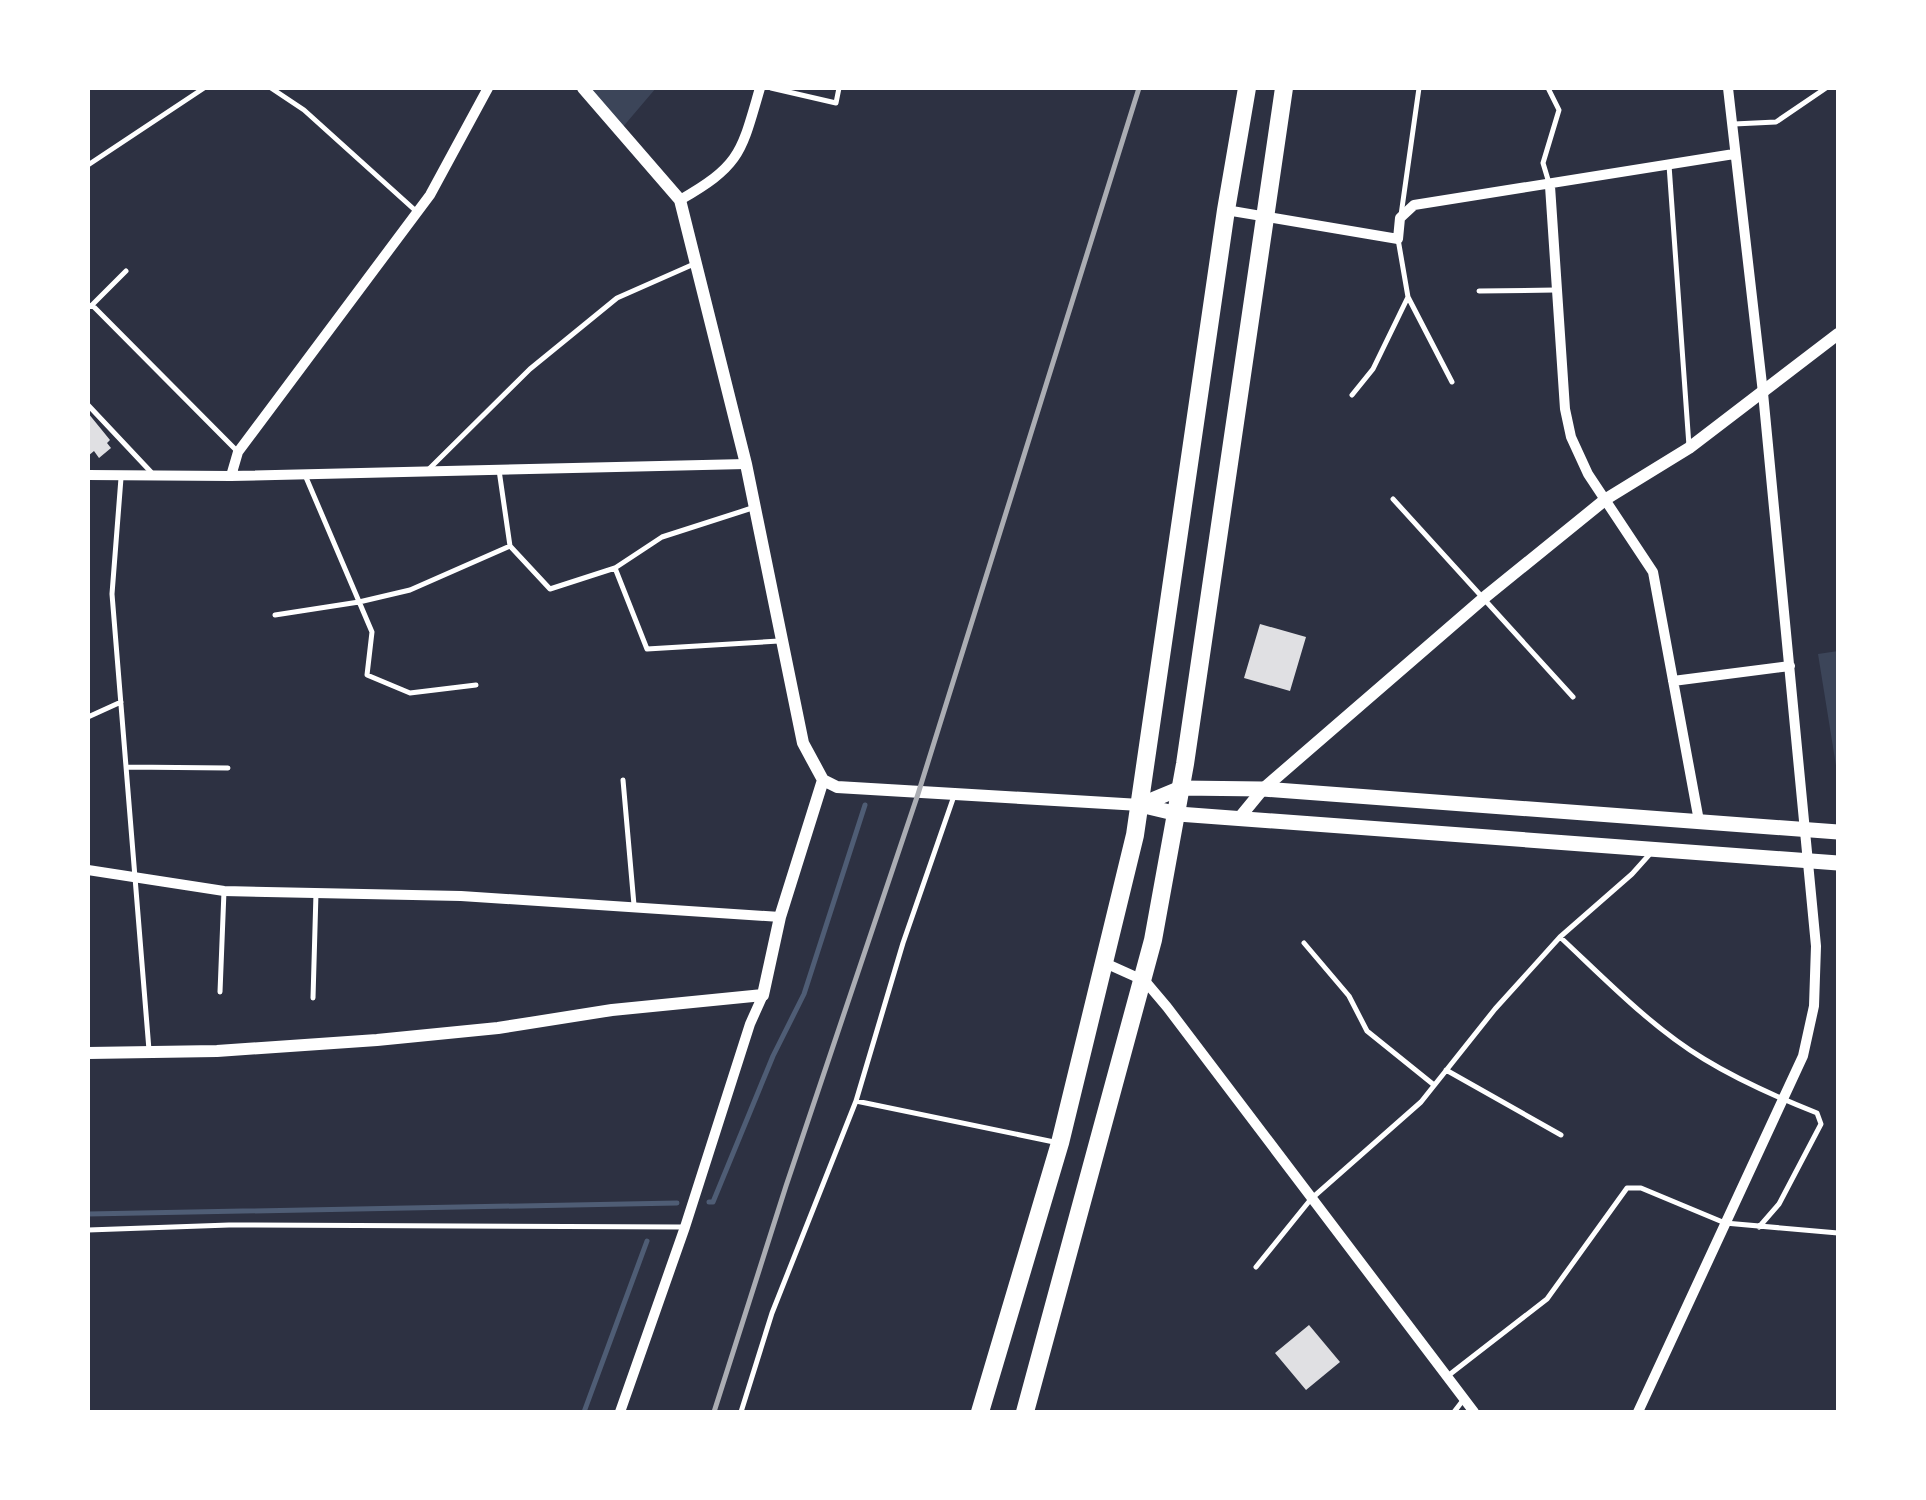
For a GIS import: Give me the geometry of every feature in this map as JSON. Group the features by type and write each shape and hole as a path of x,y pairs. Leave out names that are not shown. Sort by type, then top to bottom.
{"main road":[{"path":"980,1412 1060,1143 1106,964 1140,805 1247,88"},
{"path":"1025,1412 1144,981 1178,814 1284,88"},
{"path":"1140,805 1181,788 1263,788 1838,832"},
{"path":"1140,805 1178,814 1838,862"}],"street":[{"path":"231,476 238,452 417,212 460,144 488,88"},
{"path":"583,88 680,200 746,464 804,743 824,780 837,787 1140,805"},
{"path":"680,200 732,165 747,134 760,88"},
{"path":"1638,1412 1803,1056 1814,1006 1816,946 1807,829 1728,88"},
{"path":"1226,210 1398,239 1400,218 1414,205 1734,154"},
{"path":"1550,186 1564,409 1577,449 1653,572 1699,821"},
{"path":"1240,817 1263,788 1485,597 1606,500 1689,448 1838,334"},
{"path":"88,475 231,476 746,464"},
{"path":"1673,681 1790,666"},
{"path":"620,1412 763,995 780,917 824,780"},
{"path":"88,870 224,891 461,896 780,917"},
{"path":"1106,964 1144,981 1167,1006 1474,1412"},
{"path":"88,1053 376,1040 763,995"}],"lane":[{"path":"88,165 204,88"},
{"path":"271,88 317,121 417,212"},
{"path":"771,88 836,103 839,88"},
{"path":"1400,218 1419,88"},
{"path":"1548,88 1559,110 1544,163 1550,186"},
{"path":"1731,124 1776,122 1826,88"},
{"path":"1669,165 1689,448"},
{"path":"1398,239 1408,298 1452,382"},
{"path":"426,471 530,369 617,298 696,263"},
{"path":"126,271 90,306 238,452"},
{"path":"1479,291 1558,290"},
{"path":"1352,395 1373,368 1408,298"},
{"path":"88,405 154,475"},
{"path":"499,470 510,546 550,589 614,568 662,536 755,507"},
{"path":"304,474 372,632 366,674 410,693 476,685"},
{"path":"121,475 112,594 149,1052"},
{"path":"1393,499 1573,697"},
{"path":"274,614 410,590 510,546"},
{"path":"614,568 647,649 782,641"},
{"path":"88,717 121,702"},
{"path":"126,767 228,768"},
{"path":"623,780 635,908"},
{"path":"741,1412 772,1313 856,1100 902,943 954,794"},
{"path":"1256,1267 1310,1199 1421,1102 1560,937 1632,874 1654,848"},
{"path":"220,992 224,891"},
{"path":"313,998 316,893"},
{"path":"1560,937 1636,1008 1702,1058 1781,1099 1818,1113 1820,1124 1779,1204 1759,1227"},
{"path":"1304,943 1349,996 1367,1031 1434,1086"},
{"path":"1446,1070 1562,1135"},
{"path":"856,1100 1060,1143"},
{"path":"1446,1377 1548,1299 1627,1188 1640,1188 1725,1223 1838,1232"},
{"path":"88,1230 229,1225 685,1227"},
{"path":"1454,1412 1464,1399"}],"shaded area":[{"path":"589,88 656,88 622,128"},
{"path":"1838,651 1838,778 1818,654"}],"building":[{"path":"88,413 110,440 107,443 111,448 99,458 94,451 88,456"},
{"path":"1260,624 1306,637 1290,691 1244,678"},
{"path":"1309,1325 1340,1362 1306,1390 1275,1353"}],"waterway":[{"path":"709,1202 713,1202 773,1056 804,994 865,805"},
{"path":"88,1214 677,1203"},
{"path":"584,1412 647,1241"}],"railway":[{"path":"714,1412 918,794 1139,88"}]}
